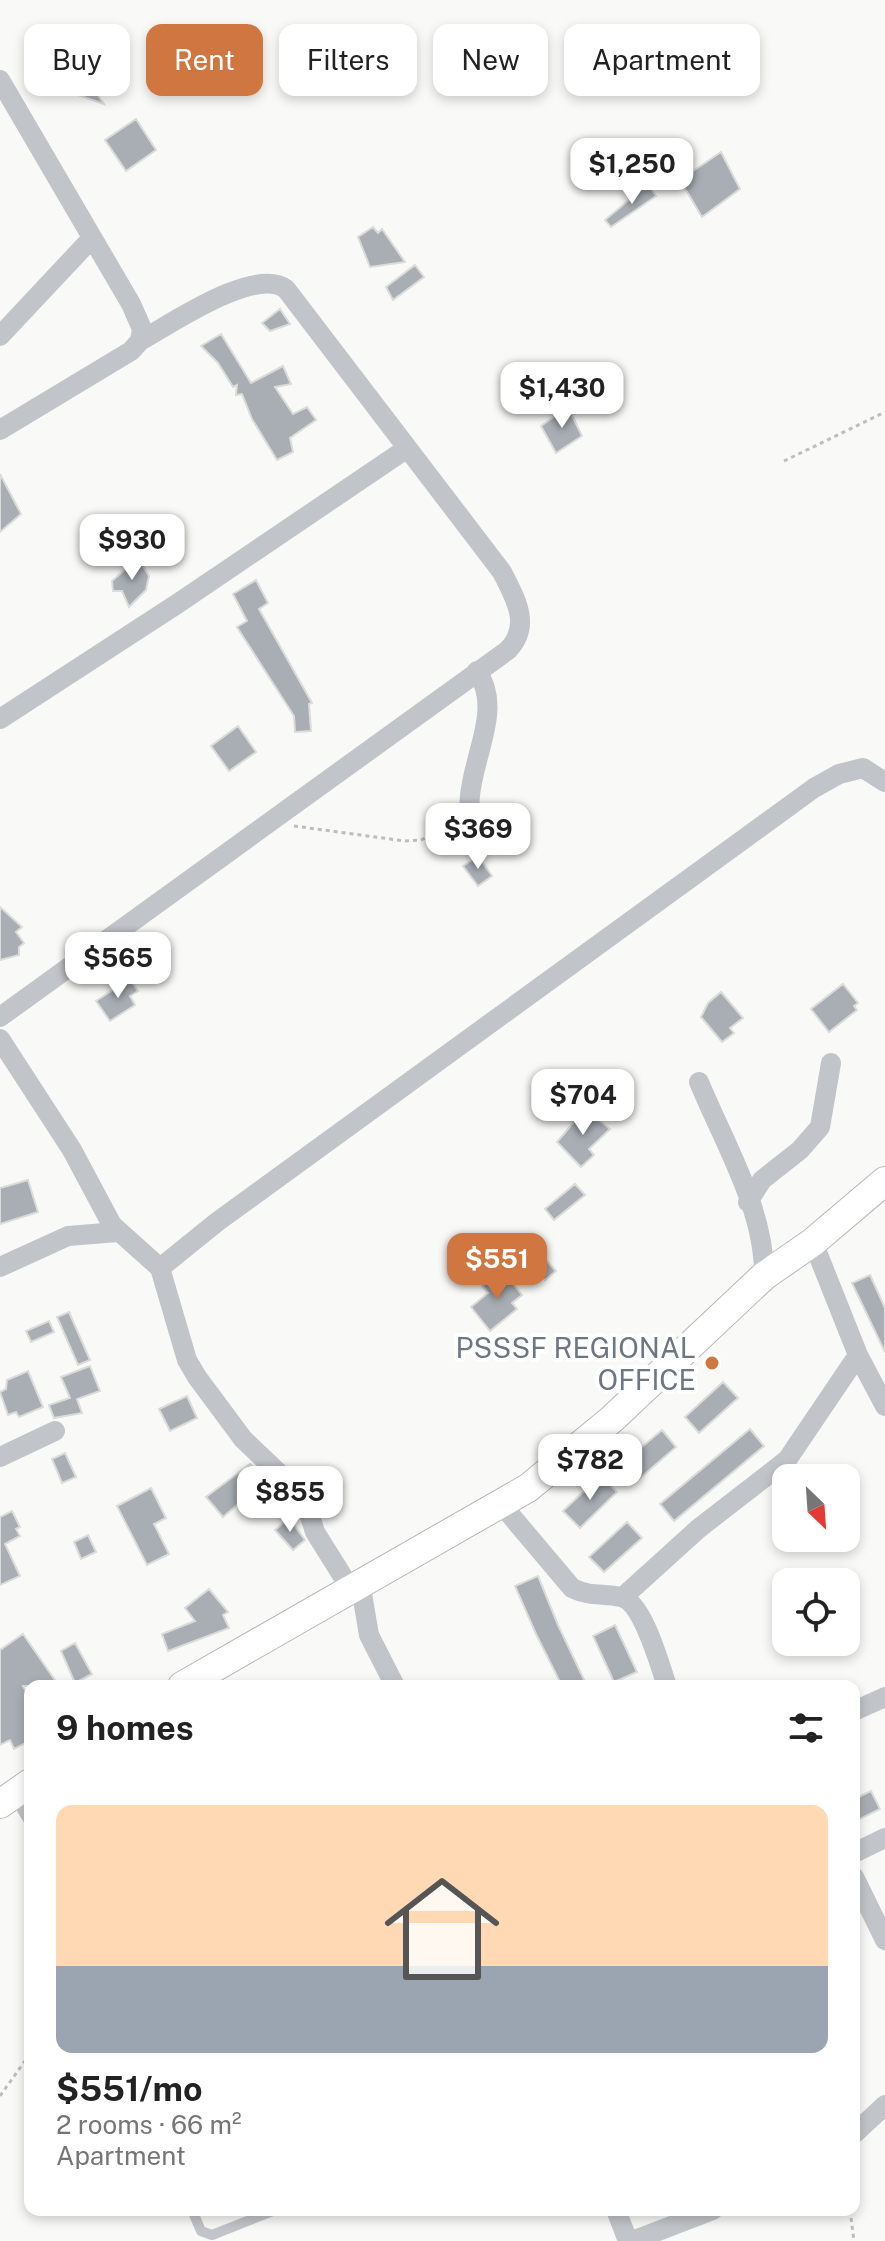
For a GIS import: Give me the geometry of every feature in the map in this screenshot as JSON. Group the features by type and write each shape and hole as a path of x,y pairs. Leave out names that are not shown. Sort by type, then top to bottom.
{"street":[{"path":"0,80 131,304 142,329 140,341"},
{"path":"0,336 92,238"},
{"path":"0,430 106,367 140,341 234,290 252,283 279,284 502,572 520,613 521,624 515,643 0,1017"},
{"path":"0,719 140,630 406,449"},
{"path":"472,827 468,799 485,719 487,692 477,671"},
{"path":"160,1268 217,1222 814,788 839,774 863,768 885,782"},
{"path":"0,1039 72,1150 118,1232 160,1268 187,1360 197,1377 243,1439 304,1497 315,1532 355,1585 369,1635 392,1680"},
{"path":"748,1202 762,1180 800,1150 820,1127 831,1063"},
{"path":"699,1082 761,1239 764,1276"},
{"path":"192,1680 528,1488 612,1419 764,1276 813,1242 885,1181"},
{"path":"0,1267 68,1236 118,1232"},
{"path":"813,1242 858,1355 885,1406"},
{"path":"502,1505 572,1588 587,1596 623,1597 698,1529 787,1460 858,1355"},
{"path":"0,1457 55,1431"},
{"path":"623,1597 642,1619 665,1680"},
{"path":"860,1708 885,1697"},
{"path":"860,1850 885,1838"},
{"path":"860,1889 885,1940"},
{"path":"860,2128 885,2105"},
{"path":"619,2216 630,2241 697,2216"}],"lane":[{"path":"9,1796 24,1815"},
{"path":"195,2216 201,2231 212,2235 260,2216"}],"path":[{"path":"784,461 885,412"},
{"path":"269,823 405,841 472,827"},
{"path":"0,2096 24,2062"},
{"path":"851,2216 854,2241"}],"building":[{"path":"81,96 98,96 104,104"},
{"path":"136,119 156,150 126,171 105,140"},
{"path":"721,152 740,189 702,217 680,180"},
{"path":"648,184 656,196 611,227 605,220"},
{"path":"373,227 378,233 382,229 405,262 370,267 358,237"},
{"path":"415,265 424,277 393,300 386,287"},
{"path":"280,309 290,324 270,331 262,323"},
{"path":"221,334 251,383 283,366 291,384 275,387 293,414 307,407 316,420 290,438 293,452 277,460 252,419 242,394 236,395 237,385 233,387 218,363 201,346"},
{"path":"568,407 582,436 556,453 541,426"},
{"path":"0,474 21,514 0,532"},
{"path":"138,558 149,576 146,590 129,607 122,591 113,591 112,581"},
{"path":"256,580 268,603 259,609 312,703 309,704 311,731 295,732 294,716 237,627 247,621 233,594"},
{"path":"238,726 256,752 229,771 211,746"},
{"path":"478,856 492,876 478,886 463,866"},
{"path":"0,907 22,927 16,932 24,943 19,947 19,955 0,960"},
{"path":"130,979 138,991 130,996 135,1005 110,1021 96,1001"},
{"path":"843,984 858,1003 854,1006 857,1010 829,1032 811,1009"},
{"path":"721,992 743,1018 730,1028 734,1033 722,1042 701,1017 708,1003"},
{"path":"585,1109 610,1129 589,1149 594,1155 581,1167 557,1142"},
{"path":"28,1180 38,1212 0,1224 0,1188"},
{"path":"575,1184 585,1195 554,1220 545,1209"},
{"path":"533,1246 556,1271 545,1280 523,1255"},
{"path":"499,1272 504,1272 522,1295 512,1303 517,1309 490,1331 471,1307 488,1293 482,1286"},
{"path":"870,1275 885,1308 885,1352 852,1283"},
{"path":"69,1312 90,1360 78,1365 57,1317"},
{"path":"49,1321 54,1332 31,1342 26,1331"},
{"path":"598,1340 607,1350 597,1359 588,1348"},
{"path":"90,1366 100,1391 77,1399 82,1413 54,1418 49,1405 70,1398 61,1377"},
{"path":"28,1371 43,1407 19,1417 16,1412 8,1415 0,1392 6,1389 7,1380"},
{"path":"723,1382 738,1398 699,1433 685,1417"},
{"path":"187,1396 197,1418 170,1431 159,1409"},
{"path":"750,1429 764,1446 674,1521 660,1504"},
{"path":"662,1430 676,1447 639,1479 624,1462"},
{"path":"65,1453 76,1477 62,1483 52,1459"},
{"path":"250,1464 272,1486 250,1505 244,1499 223,1517 206,1497"},
{"path":"601,1475 617,1492 580,1528 563,1511"},
{"path":"151,1488 166,1518 154,1524 169,1554 147,1565 117,1506"},
{"path":"12,1511 20,1527 16,1529 20,1536 5,1544 20,1576 0,1585 0,1517"},
{"path":"289,1518 305,1540 293,1550 275,1530"},
{"path":"627,1522 642,1538 604,1572 589,1557"},
{"path":"88,1535 96,1552 81,1559 74,1542"},
{"path":"538,1576 584,1680 559,1680 515,1586"},
{"path":"209,1589 228,1612 223,1615 229,1628 168,1651 162,1634 195,1621 185,1608"},
{"path":"615,1625 637,1672 613,1680 593,1636"},
{"path":"23,1634 55,1680 24,1680 24,1744 14,1749 10,1740 0,1745 0,1650"},
{"path":"75,1643 92,1674 74,1680 61,1651"},
{"path":"871,1791 880,1809 860,1819 860,1796"}],"place":[{"name":"PSSSF REGIONAL OFFICE","path":"712,1363"}]}
